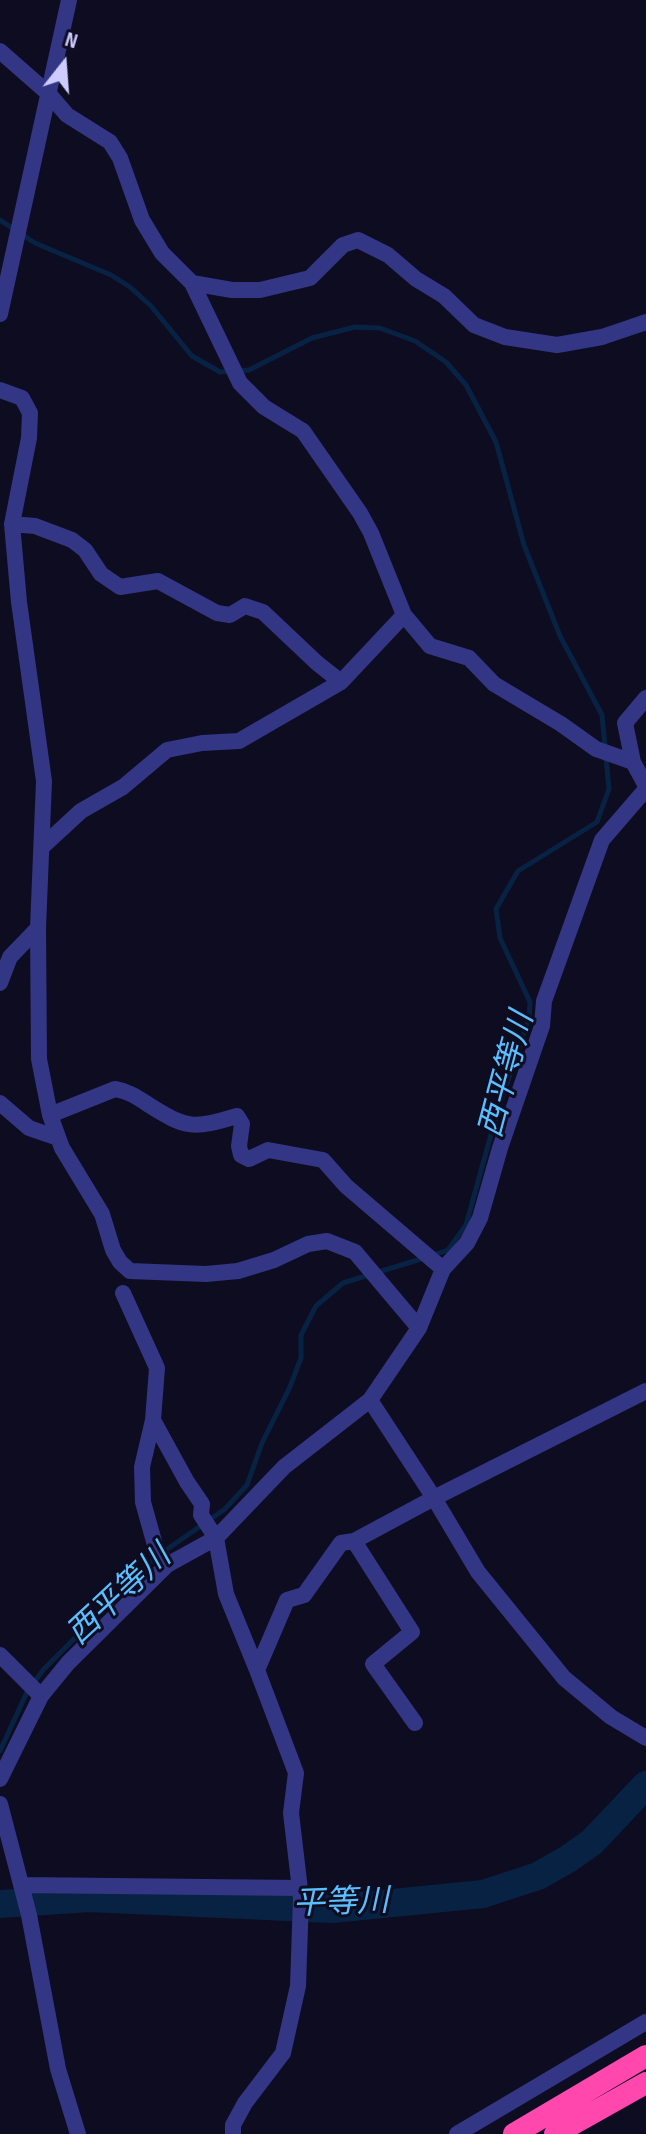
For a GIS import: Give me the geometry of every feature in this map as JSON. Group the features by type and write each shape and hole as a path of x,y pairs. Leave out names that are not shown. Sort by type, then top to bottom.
{"highway":[{"path":"514,2134 646,2056"},
{"path":"555,2134 646,2083"}],"street":[{"path":"0,314 69,0"},
{"path":"0,51 49,94 67,115 110,142 120,158 142,220 162,253 192,283 239,381 264,407 303,431 371,533 404,615 430,646 469,658 494,684 596,749 625,760 646,787 602,840 544,1001 542,1026 500,1148 480,1218 467,1243 441,1267 419,1328 370,1400 284,1467 216,1537 166,1564 68,1663 40,1696 0,1779"},
{"path":"192,283 232,290 260,290 310,278 343,245 358,240 388,255 416,279 444,296 474,325 505,337 557,345 602,337 646,322"},
{"path":"0,390 22,398 30,413 29,438 12,524 19,602 44,781 38,928 39,1059 58,1138 102,1214 113,1250 130,1271 206,1274 238,1271 274,1260 308,1244 327,1241 355,1252 419,1328"},
{"path":"12,524 35,526 72,540 85,550 101,574 120,587 158,581 217,613 230,615 245,606 263,612 341,682"},
{"path":"42,847 81,811 123,787 167,750 202,743 239,741 341,682 404,615"},
{"path":"625,760 625,723 646,698"},
{"path":"0,983 10,957 38,928"},
{"path":"50,1115 115,1089 127,1090 179,1124 204,1126 237,1116 242,1124 241,1155 249,1159 268,1150 323,1160 346,1186 441,1267"},
{"path":"0,1103 29,1128 58,1138"},
{"path":"123,1293 157,1368 153,1420 142,1467 143,1502 155,1545 166,1564"},
{"path":"257,1670 287,1600 304,1595 341,1543 354,1541 646,1391"},
{"path":"370,1400 478,1572 564,1678 611,1717 646,1738"},
{"path":"153,1420 202,1504 201,1515 216,1537 226,1594 296,1773 291,1813 301,1916 298,1986 283,2053 245,2103 233,2125 233,2134"},
{"path":"354,1541 412,1632 373,1664 415,1723"},
{"path":"0,1655 40,1696"},
{"path":"0,1804 29,1915 58,2069 78,2134"},
{"path":"22,1887 300,1893"},
{"path":"465,2132 646,2022"}],"waterway":[{"name":"西平等川","path":"0,220 35,243 111,275 130,287 151,306 192,356 220,372 249,370 312,338 355,327 380,328 415,341 446,362 466,385 496,442 524,545 560,636 602,715 609,789 597,822 518,871 496,909 500,938 530,1002 529,1018 497,1113 466,1225 448,1250 433,1255"},
{"name":"西平等川","path":"0,1751 27,1692 43,1670 156,1557 225,1509 247,1485 262,1443 301,1358 301,1335 316,1306 343,1283 424,1258"},
{"name":"平等川","path":"0,1904 90,1898 332,1909 483,1894 538,1876 568,1859 592,1842 646,1785"}]}
